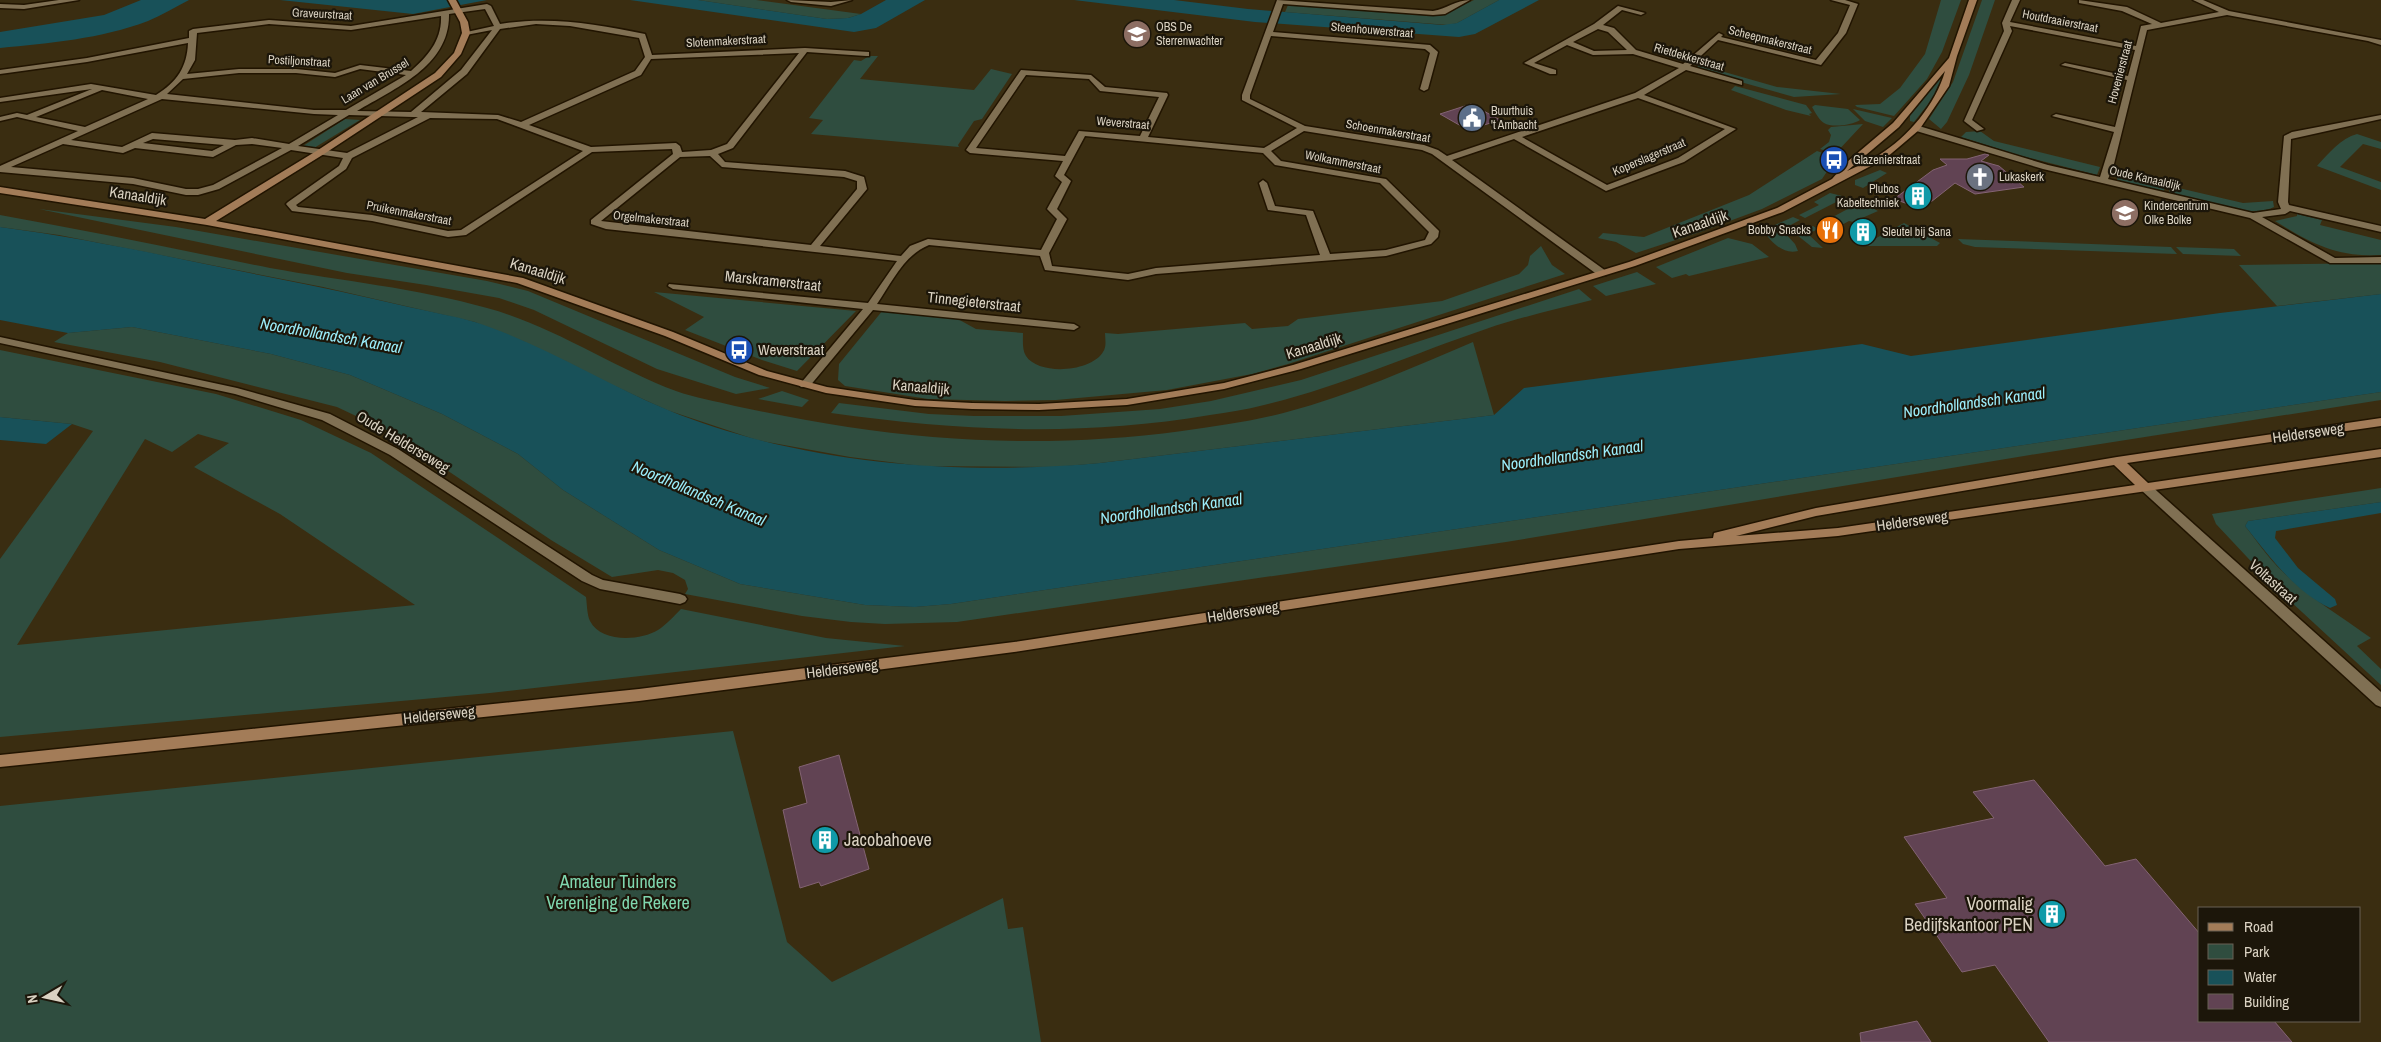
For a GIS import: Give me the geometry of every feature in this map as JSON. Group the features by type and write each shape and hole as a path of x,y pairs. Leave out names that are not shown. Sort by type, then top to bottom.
{"street":[{"path":"0,6 24,7 75,0"},
{"path":"791,0 831,4 848,0"},
{"path":"1270,30 1279,4 1433,14 1442,12 1466,0"},
{"name":"Scheepmakerstraat","path":"1684,68 1718,37 1818,63 1842,34 1854,4 1834,0"},
{"name":"Kanaaldijk","path":"0,190 207,222 480,271 533,283 669,334 763,373 806,385 881,399 972,406 1072,406 1155,399 1263,377 1602,273 1763,217 1831,184 1884,156 1916,128 1945,86 1953,56 1973,0"},
{"path":"2006,23 2016,0"},
{"path":"2197,0 2227,12"},
{"name":"Houtdraaierstraat","path":"2082,1 2124,9 2160,25"},
{"path":"498,27 487,6 455,6 466,33 521,23 548,22 642,36 650,57 638,73 522,125"},
{"name":"Graveurstraat","path":"0,72 87,60 192,40 193,32 270,22 351,28 445,14 455,6"},
{"path":"1553,72 1528,63 1568,44 1621,8 1641,13"},
{"name":"Hovenierstraat","path":"2103,181 2109,168 2144,28 2227,12 2370,39 2381,43"},
{"name":"Laan van Brussel","path":"0,168 133,182 186,192 198,192 216,187 290,147 413,74 431,58 437,48 446,23 445,14"},
{"name":"Houtdraaierstraat","path":"1980,129 1968,121 2008,31 2006,23 2140,49"},
{"name":"Rietdekkerstraat","path":"1597,26 1611,30 1633,52"},
{"path":"413,115 464,72 498,27"},
{"name":"Steenhouwerstraat","path":"1270,30 1427,47 1434,52 1424,89"},
{"name":"Schoenmakerstraat","path":"1270,30 1246,95 1246,100 1303,128 1424,148 1447,159 1602,273"},
{"name":"Laan van Brussel","path":"207,222 321,152 432,79 457,54 466,33"},
{"path":"0,168 160,97 181,77 191,60 192,40"},
{"name":"Rietdekkerstraat","path":"1568,44 1593,53 1633,52 1739,83"},
{"path":"678,155 712,153 730,146 805,50"},
{"name":"Slotenmakerstraat","path":"650,57 805,50 866,54"},
{"name":"Kanaaldijk","path":"1831,184 1848,164 1898,123 1953,56"},
{"path":"2065,65 2132,79"},
{"name":"Postiljonstraat","path":"181,77 239,71 296,70 335,76 360,66 413,74"},
{"path":"1447,159 1638,95 1684,68"},
{"path":"1068,159 970,150 1024,72 1091,77 1103,89 1164,95 1143,139"},
{"path":"0,100 90,86 160,97 252,107 379,115"},
{"path":"28,117 101,88"},
{"name":"Koperslagerstraat","path":"1515,136 1606,188 1681,160 1732,130 1638,95"},
{"path":"0,119 17,115 87,130"},
{"name":"Pruikenmakerstraat","path":"379,115 498,117 590,150 676,146 678,155"},
{"path":"62,141 123,150 152,136 235,143 252,142 348,156 429,116"},
{"path":"2056,116 2117,130"},
{"path":"2286,208 2284,202 2287,138 2292,135 2381,117"},
{"name":"Oude Kanaaldijk","path":"1898,123 2046,167 2253,216 2333,261 2381,260"},
{"path":"1266,151 1303,128"},
{"name":"Weverstraat","path":"1044,253 1062,219 1052,209 1067,181 1059,176 1082,134 1266,151"},
{"path":"135,145 213,154 235,143"},
{"name":"Pruikenmakerstraat","path":"348,156 343,167 291,204 295,209 372,218 448,234 463,233 590,150"},
{"name":"Wolkammerstraat","path":"1044,253 1048,268 1128,277 1156,270 1386,253 1428,242 1433,237 1434,231 1383,181 1278,163 1266,151"},
{"path":"712,153 722,164 845,174 861,179 862,189 813,248"},
{"name":"Orgelmakerstraat","path":"678,155 594,222 606,226 903,259"},
{"path":"1263,183 1271,208 1310,213 1326,257"},
{"path":"2253,216 2285,211 2286,208"},
{"path":"2286,208 2381,229"},
{"path":"806,385 870,307 903,259 913,248 928,242 1044,253"},
{"name":"Marskramerstraat","path":"673,286 870,307"},
{"name":"Tinnegieterstraat","path":"870,307 1074,327"},
{"name":"Oude Helderseweg","path":"0,340 237,391 326,417 394,452 587,578 600,584 680,599"},
{"name":"Helderseweg","path":"1679,545 1816,512 2117,461 2381,422"},
{"name":"Helderseweg","path":"0,761 639,695 975,652 1679,545 1838,532 2381,452"},
{"path":"2117,461 2144,486"},
{"name":"Voltastraat","path":"2144,486 2381,701"}],"green space":[{"path":"698,0 756,0 861,14 848,18 827,19"},
{"path":"1474,0 1499,0 1457,23 1448,25 1285,12 1288,5 1441,16"},
{"path":"1941,0 1961,0 1942,52 1927,79 1894,116 1857,107 1855,105 1880,104 1900,88 1925,54"},
{"path":"1982,0 1995,0 1969,75 1947,122 1941,129 1929,119 1953,82"},
{"path":"869,56 878,56 860,79 974,90 991,69 1012,74 982,119 974,121 958,145 959,147 811,134 823,120 809,118 854,60 861,61"},
{"path":"1700,65 1777,87 1841,94 1794,97 1694,69"},
{"path":"1945,67 1948,68 1933,98 1914,122 1910,121 1910,113"},
{"path":"1735,86 1806,105 1812,113 1809,114 1811,116 1786,110 1731,90"},
{"path":"1815,105 1848,109 1860,120 1842,125 1828,125 1817,116 1812,107"},
{"path":"1853,109 1892,118 1883,127 1865,121"},
{"path":"345,119 360,120 314,148 303,146"},
{"path":"1863,124 1835,154 1820,149 1829,142 1831,135 1828,130 1831,127"},
{"path":"1980,131 1994,141 2100,167 2097,175 2018,155 1961,137 1966,132"},
{"path":"2357,134 2381,142 2381,149 2363,144 2340,167 2381,182 2381,190 2317,166 2340,143"},
{"path":"1817,151 1829,155 1823,161 1832,164 1822,179 1762,209 1636,253 1616,242 1598,238 1603,233 1644,237 1749,195"},
{"path":"1880,170 1887,173 1863,188 1855,185 1855,180"},
{"path":"2118,171 2165,185 2164,191 2117,180"},
{"path":"2170,186 2243,203 2273,201 2274,207 2251,211 2222,207 2169,192"},
{"path":"1830,193 1846,197 1805,218 1799,215 1819,205 1814,202"},
{"path":"1861,202 1878,211 1838,227 1825,221"},
{"path":"39,209 176,227 487,281 528,291 735,377 770,388 736,394 657,369 534,310 499,298 347,273"},
{"path":"2297,214 2322,220 2320,225 2381,240 2381,255 2351,254 2325,247 2300,236 2275,221 2297,216"},
{"path":"0,215 270,268 406,290 460,301 536,325 652,381 698,398 777,415 890,433 973,440 1056,441 1140,436 1248,421 1334,398 1473,342 1494,415 1055,467 921,466 850,457 757,440 667,410 475,322 323,287 59,235 0,227"},
{"path":"1793,217 1800,220 1787,227 1784,232 1795,244 1798,251 1793,252 1782,249 1763,230"},
{"path":"1904,223 1940,243 1937,246 1867,246 1867,243"},
{"path":"1813,226 1818,229 1808,234 1823,248 1812,247 1797,235 1799,231 1805,231"},
{"path":"1728,238 1752,244 1769,257 1689,276 1686,274 1672,278 1656,267"},
{"path":"1958,239 2171,247 2177,254 1975,247 1963,244"},
{"path":"1541,246 1552,265 1565,274 1252,374 1167,390 1056,400 1005,401 928,399 845,386 838,380 839,364 883,310 956,318 976,329 1023,333 1025,354 1033,362 1042,367 1065,369 1088,364 1097,359 1105,347 1105,333 1118,334 1245,323 1252,329 1288,326 1298,319 1442,301 1519,274 1528,265 1530,256"},
{"path":"2176,247 2234,249 2241,256 2183,254"},
{"path":"2381,263 2381,294 2277,306 2239,265"},
{"path":"1637,272 1656,284 1606,296 1593,286"},
{"path":"1579,289 1592,300 1499,325 1376,370 1292,398 1237,411 1114,427 1067,429 1020,429 927,424 831,413 839,403 929,414 1061,416 1160,409 1211,401 1301,380"},
{"path":"654,292 856,311 797,371 762,360 685,330 704,317"},
{"path":"132,327 271,354 350,375 442,414 518,454 563,490 659,550 740,584 865,605 915,607 951,604 2381,392 2381,400 2030,455 1506,542 957,622 885,624 802,616 685,594 688,589 685,580 673,573 658,570 612,577 551,540 390,432 337,407 160,362 54,342 68,333"},
{"path":"0,350 216,394 301,420 371,453 586,597 590,621 595,628 603,633 621,638 650,634 664,626 681,609 826,638 905,646 490,693 0,737 0,559 93,431 72,424 0,417","holes":["198,434 229,443 194,467 280,514 415,605 17,645 145,439 172,452"]},
{"path":"782,391 809,400 802,407 758,399"},
{"path":"2381,488 2381,502 2248,521 2245,526 2272,561 2292,580 2371,638 2357,646 2381,669 2381,685 2277,589 2216,524 2212,514"},
{"name":"Amateur Tuinders Vereniging de Rekere","path":"733,731 787,942 832,982 1003,898 1008,929 1023,927 1041,1042 0,1042 0,806"}],"water":[{"path":"141,0 189,0 148,21 112,32 75,39 0,48 0,32 104,15"},
{"path":"280,0 487,0 413,14"},
{"path":"630,0 698,0 827,19 848,18 861,14 886,0 925,0 876,28 854,32"},
{"path":"1074,0 1174,0 1248,9 1443,25 1457,23 1499,0 1539,0 1475,34 1459,37 1255,22"},
{"name":"Noordhollandsch Kanaal","path":"0,227 68,237 135,250 322,288 475,322 524,341 668,410 718,428 771,443 825,454 880,462 936,466 1046,467 1100,463 1494,415 1524,388 1862,344 1911,356 2220,313 2381,294 2381,392 951,604 915,607 865,605 740,584 659,550 563,490 518,454 442,414 350,375 271,354 132,327 68,333 0,320"},
{"path":"0,417 72,424 46,444 0,440"},
{"path":"2381,502 2381,513 2276,531 2275,538 2298,568 2335,599 2337,605 2330,608 2305,593 2294,583 2273,561 2245,526 2248,521"}],"building":[{"name":"Buurthuis 't Ambacht","path":"1471,104 1500,120 1468,130 1440,114"},
{"path":"1985,154 1989,155 1981,161 1999,166 2024,187 1975,194 1955,183 1922,209 1894,199 1933,170 1947,165 1940,159 1967,159"},
{"name":"Jacobahoeve","path":"839,755 869,869 821,886 819,882 800,888 783,810 807,803 799,767"},
{"name":"Voormalig Bedijfskantoor PEN","path":"2034,780 2105,866 2136,859 2198,932 2198,1022 2275,1022 2292,1042 2049,1042 1995,965 1962,972 1915,904 1947,898 1904,837 1994,818 1973,792"},
{"path":"1917,1021 1931,1042 1861,1042 1860,1033"}],"place":[{"name":"OBS De Sterrenwachter","path":"1137,34"},
{"name":"Buurthuis 't Ambacht","path":"1472,118"},
{"name":"Glazenierstraat","path":"1834,160"},
{"name":"Lukaskerk","path":"1980,177"},
{"name":"Plubos Kabeltechniek","path":"1918,196"},
{"name":"Kindercentrum Olke Bolke","path":"2125,213"},
{"name":"Bobby Snacks","path":"1830,230"},
{"name":"Sleutel bij Sana","path":"1863,232"},
{"name":"Weverstraat","path":"739,350"},
{"name":"Jacobahoeve","path":"825,840"},
{"name":"Voormalig Bedijfskantoor PEN","path":"2052,914"}]}
